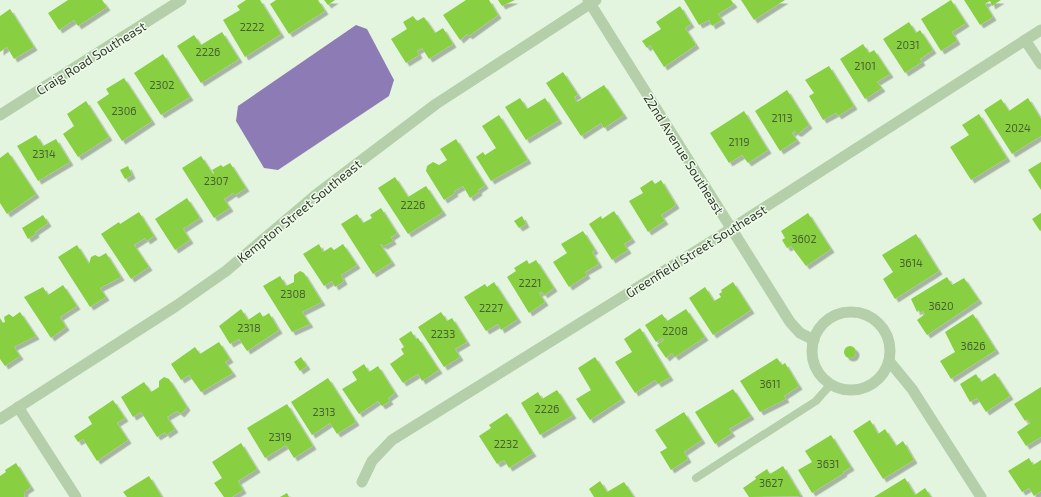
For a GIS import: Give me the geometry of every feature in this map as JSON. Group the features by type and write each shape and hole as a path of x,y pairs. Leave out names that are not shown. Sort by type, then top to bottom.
{"street":[{"name":"Craig Road Southeast","path":"0,116 181,0"},
{"name":"22nd Avenue Southeast","path":"591,1 790,322 800,333 814,340"},
{"name":"Kempton Street Southeast","path":"0,419 176,306 226,271 317,194 436,104 591,1"},
{"name":"Greenfield Street Southeast","path":"362,482 372,461 392,440 731,228 1041,30"},
{"path":"1025,40 1041,64"},
{"path":"851,312 862,313 879,323 885,332 890,351 889,361 885,370 870,385 851,390 831,384 817,370 812,350 814,340 818,331 832,316 851,312"},
{"path":"889,361 912,389 981,497"},
{"path":"18,407 76,497"}],"lane":[{"path":"696,478 816,401 831,384"}],"shaded area":[{"path":"356,25 367,29 394,80 389,96 278,170 264,168 236,121 238,106"}],"building":[{"path":"68,0 102,0 107,7 78,26 74,20 59,30 48,13"},
{"path":"246,0 260,0 281,34 245,57 223,20 240,10 237,6"},
{"path":"276,0 318,0 325,11 289,34 270,4"},
{"path":"324,0 335,0 328,5"},
{"path":"466,0 489,0 498,15 469,36 467,34 460,40 443,15"},
{"path":"498,0 515,0 502,6"},
{"path":"684,0 731,0 734,4 718,14 722,20 712,26 709,20 699,25"},
{"path":"741,0 785,0 754,20"},
{"path":"951,0 966,23 952,32 957,41 941,51 921,19"},
{"path":"964,0 1001,0 992,6 990,1 985,4 993,17 980,25"},
{"path":"680,6 691,24 685,28 696,45 664,67 650,45 647,48 642,41 661,29 656,22"},
{"path":"10,9 34,47 14,59 7,47 0,52 0,16"},
{"path":"413,16 417,21 424,17 435,33 443,28 453,44 429,59 422,48 417,51 419,55 406,63 391,39 407,29 403,22"},
{"path":"909,22 916,33 920,30 933,50 920,59 922,62 905,73 883,39"},
{"path":"222,32 239,59 201,83 177,46 194,35 201,45"},
{"path":"863,44 869,53 874,50 890,74 877,82 882,88 865,99 840,59"},
{"path":"163,54 190,97 161,115 134,73"},
{"path":"829,66 854,106 838,116 836,113 823,120 809,96 814,93 805,80"},
{"path":"563,72 578,95 574,97 577,102 604,85 624,115 604,128 601,123 581,136 546,83"},
{"path":"124,78 152,121 122,141 97,102 109,94 106,89"},
{"path":"787,90 809,125 799,133 796,133 795,131 792,133 797,140 780,151 755,111"},
{"path":"520,98 527,109 545,98 559,120 526,140 505,107"},
{"path":"1028,98 1041,119 1041,136 1012,154 984,110 1001,99 1009,111"},
{"path":"86,101 109,137 78,157 63,134 74,126 67,114"},
{"path":"744,111 768,150 748,163 742,155 729,163 710,133"},
{"path":"979,114 1007,158 971,180 950,147 969,135 962,125"},
{"path":"499,115 528,160 491,181 476,157 483,152 485,155 496,148 482,126"},
{"path":"36,135 43,146 56,139 70,162 38,181 17,146"},
{"path":"456,139 485,185 478,190 479,192 470,198 463,186 454,191 455,193 444,200 426,171 427,166 433,162 439,165 447,160 440,149"},
{"path":"8,152 36,194 7,214 0,203 0,158"},
{"path":"201,156 213,174 214,173 212,170 221,165 223,167 230,163 246,188 235,195 233,193 224,199 230,208 214,218 182,168"},
{"path":"1041,162 1041,190 1028,170"},
{"path":"128,166 132,175 125,179 120,170"},
{"path":"395,177 408,197 426,186 443,212 408,234 378,188"},
{"path":"652,180 655,184 661,180 676,205 661,215 665,221 648,232 629,201 643,193 640,188"},
{"path":"187,198 200,218 183,229 190,240 175,250 155,219"},
{"path":"381,208 397,233 391,237 393,241 384,246 380,244 392,262 373,274 341,224 357,214 363,223 372,218 370,215"},
{"path":"614,211 632,239 624,244 628,250 612,260 589,224 601,216 602,219"},
{"path":"139,212 154,236 147,241 145,238 134,245 149,267 131,279 101,234 119,222 120,224"},
{"path":"808,213 831,249 806,266 791,246 787,248 782,240 785,238 781,231"},
{"path":"1041,213 1041,230 1040,231 1032,219"},
{"path":"43,215 48,223 28,239 22,228"},
{"path":"522,216 526,224 519,228 514,221"},
{"path":"583,231 595,250 592,252 599,264 585,272 587,275 569,287 553,262 567,253 561,244"},
{"path":"916,234 939,271 895,299 883,279 893,272 882,255"},
{"path":"319,244 323,252 331,247 334,250 343,244 357,265 341,275 344,281 335,287 332,281 324,286 303,254"},
{"path":"77,245 89,264 91,257 95,255 99,257 106,253 121,277 100,288 106,297 90,307 58,257"},
{"path":"527,260 529,264 536,260 554,288 544,295 542,292 539,293 545,302 529,313 507,277 516,271 514,268"},
{"path":"300,271 304,273 322,302 302,312 310,324 292,332 263,286 280,276 286,286 294,282 294,275"},
{"path":"947,277 952,285 964,278 979,300 927,335 917,320 925,314 923,311 920,313 919,310 917,312 911,299"},
{"path":"494,282 518,319 501,330 498,324 486,331 464,297 485,284 487,287"},
{"path":"733,282 751,310 713,335 689,298 705,287 714,301 721,297 719,294 722,292 721,290"},
{"path":"63,285 77,306 60,317 66,327 51,338 24,297 43,287 48,295"},
{"path":"241,309 248,320 260,312 263,317 269,313 279,330 247,351 239,339 230,344 219,326"},
{"path":"686,309 705,337 675,357 672,353 666,358 657,345 664,340 662,338 656,342 645,325 662,314 667,321"},
{"path":"20,312 36,336 14,347 20,356 5,366 0,359 0,318 3,323 5,322 4,317 9,314 13,317"},
{"path":"441,312 447,321 452,318 467,342 455,349 460,357 444,367 418,327"},
{"path":"973,314 996,350 951,379 940,361 955,352 945,332"},
{"path":"640,328 670,377 658,384 655,380 635,393 615,362 632,352 624,339"},
{"path":"411,331 416,339 418,338 439,370 422,381 418,374 403,383 390,364 404,354 401,349 404,347 399,339"},
{"path":"219,342 230,359 225,362 233,373 201,392 189,375 181,380 171,364 195,347 200,354"},
{"path":"852,346 855,347 855,357 848,358 845,357 844,350 845,347"},
{"path":"301,357 307,366 300,371 294,362"},
{"path":"595,357 622,399 590,420 576,399 591,390 578,368"},
{"path":"777,358 782,365 785,363 799,386 784,396 786,399 760,412 740,381"},
{"path":"364,364 369,372 378,366 395,393 388,398 390,401 382,406 378,401 359,414 342,389 357,380 352,372"},
{"path":"995,373 1010,396 986,412 977,398 970,402 960,384 976,374 981,382"},
{"path":"164,377 169,379 187,407 181,414 177,411 167,417 175,429 166,435 165,432 157,437 141,412 133,417 121,397 144,382 151,392 159,387 159,381"},
{"path":"328,378 356,422 337,434 330,423 312,435 291,402"},
{"path":"1041,387 1041,437 1026,446 1017,432 1030,423 1027,419 1025,421 1014,404"},
{"path":"733,389 751,416 729,429 732,433 715,444 695,412"},
{"path":"557,390 573,415 540,435 521,403 538,392 542,399"},
{"path":"113,400 125,418 117,423 128,440 97,461 83,439 78,442 74,436 92,424 88,417"},
{"path":"287,404 313,446 294,458 286,445 265,458 247,428"},
{"path":"684,412 702,440 684,452 688,459 671,470 660,452 667,448 655,430"},
{"path":"507,413 533,453 509,468 504,460 497,464 479,436 491,428 489,425"},
{"path":"870,420 878,434 885,429 896,446 903,441 914,460 883,479 853,431"},
{"path":"831,435 851,467 812,493 798,470 812,462 805,451"},
{"path":"241,443 257,469 238,481 243,490 232,497 224,497 214,483 222,478 212,462"},
{"path":"1029,458 1033,465 1041,460 1041,491 1034,496 1029,488 1022,492 1008,471"},
{"path":"16,463 31,487 25,491 24,497 0,497 0,476 6,472 5,470"},
{"path":"783,466 801,496 749,497 743,488 756,479 755,477 767,469 770,474"},
{"path":"149,476 162,497 127,497 123,492"},
{"path":"905,478 915,495 925,488 931,497 874,497"},
{"path":"600,481 607,492 624,482 634,497 594,497 589,489"},
{"path":"287,493 289,497 280,497"}]}
